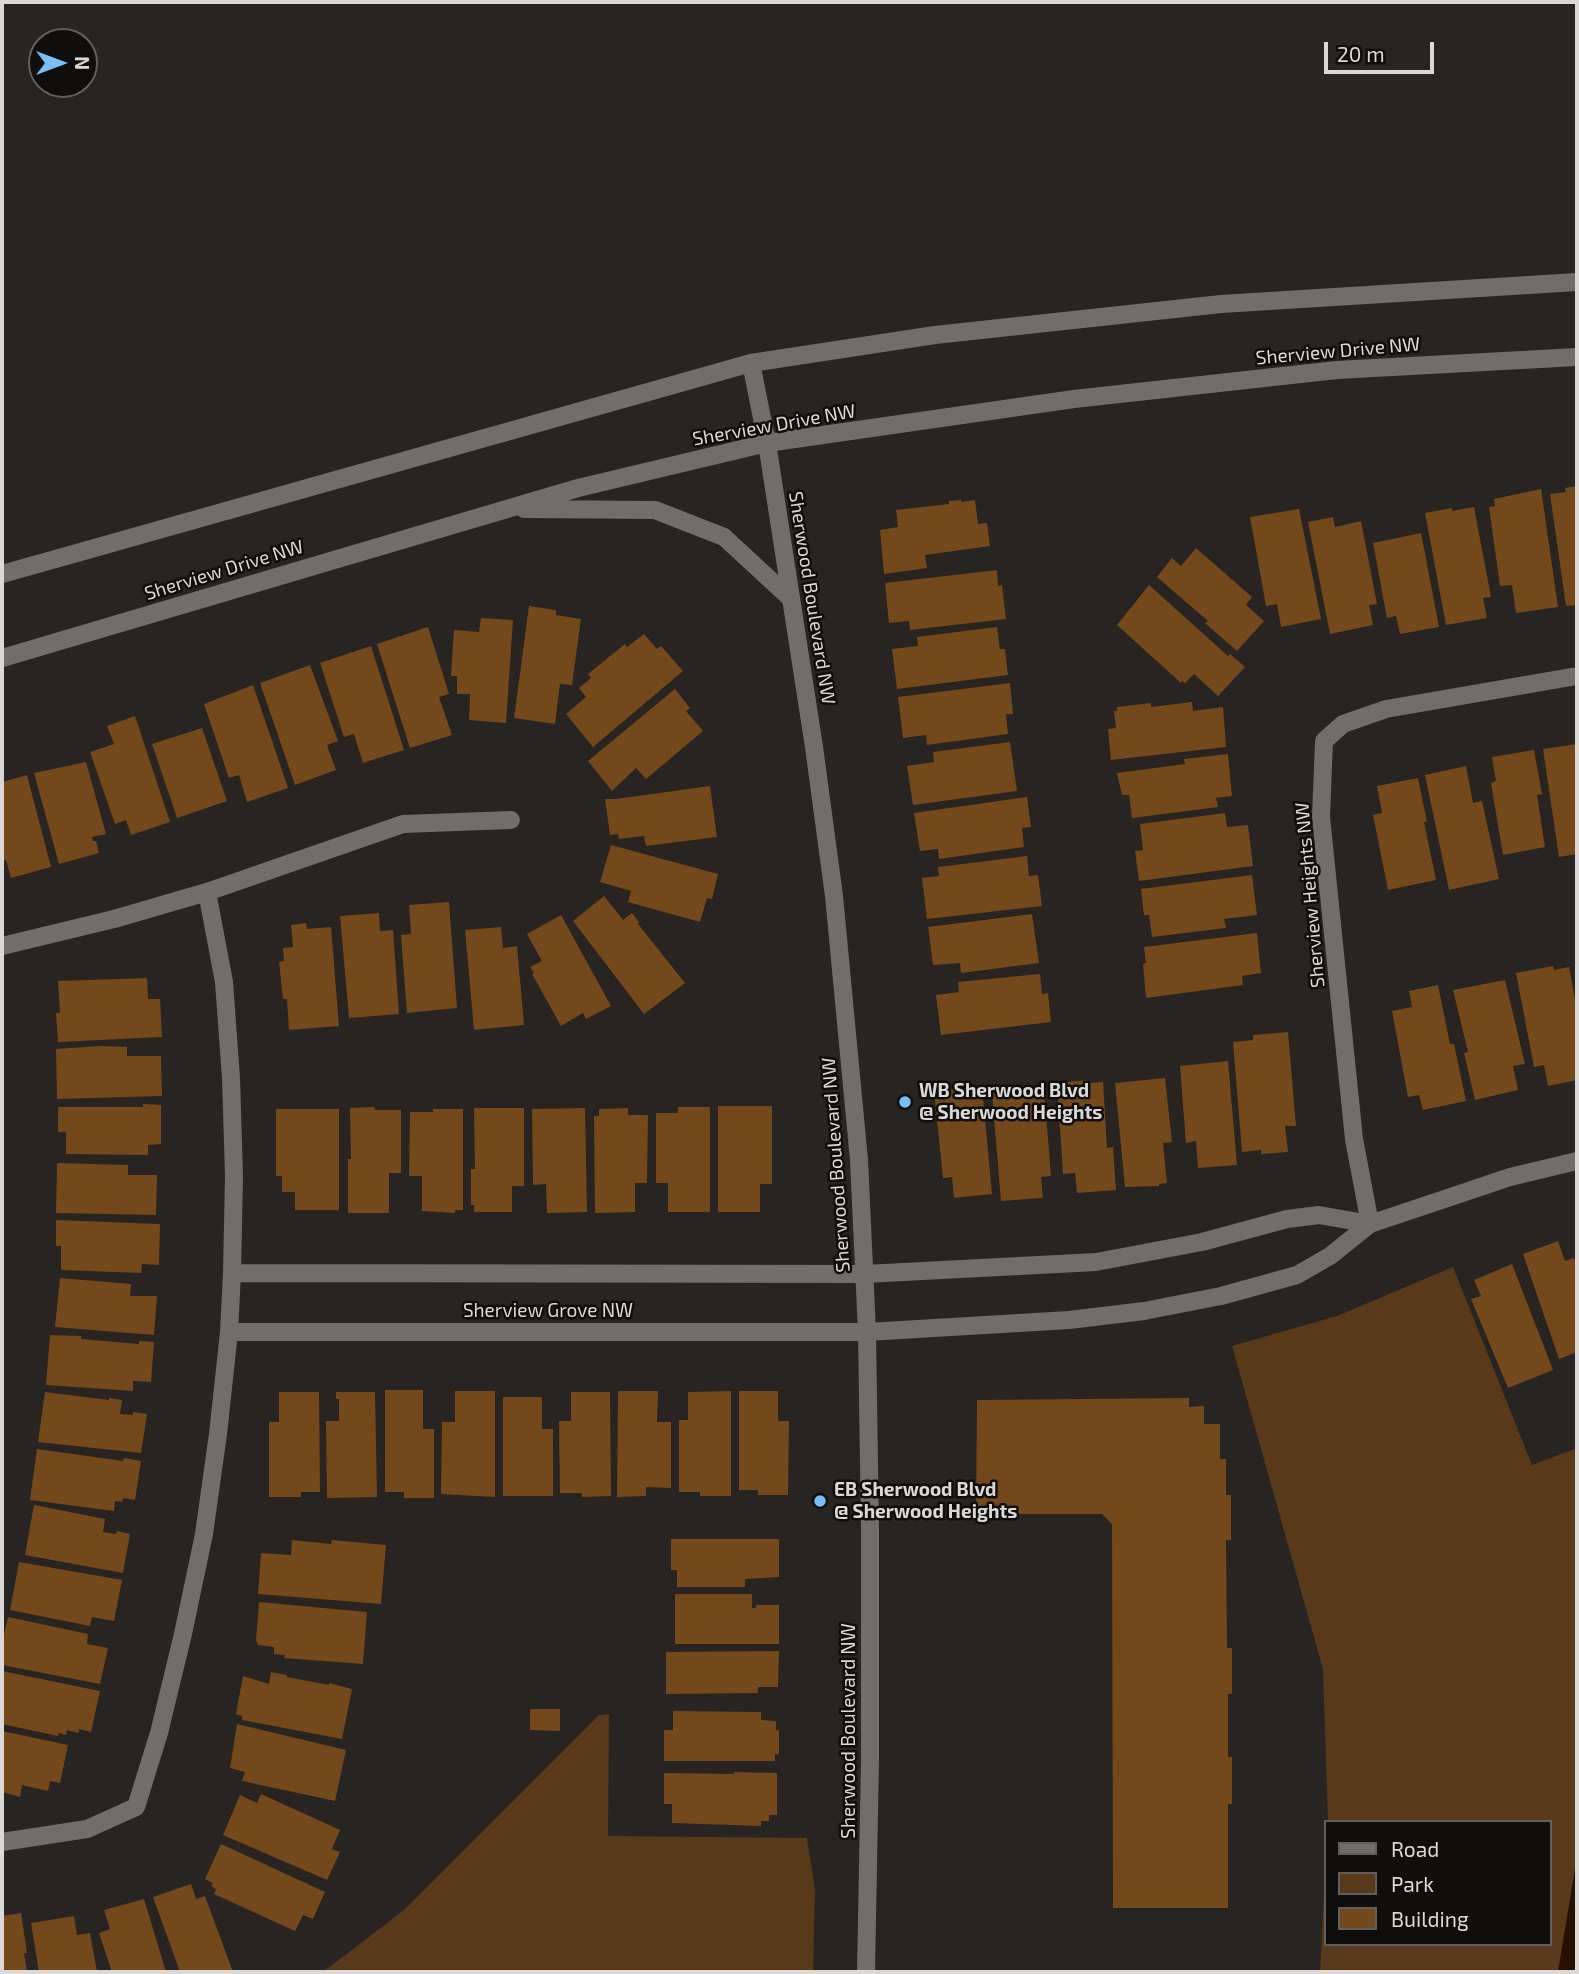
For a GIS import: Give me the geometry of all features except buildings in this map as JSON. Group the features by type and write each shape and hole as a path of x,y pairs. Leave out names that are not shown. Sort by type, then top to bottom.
{"street":[{"path":"2,574 751,363 935,335 1221,304 1577,282"},
{"name":"Sherview Drive NW","path":"2,658 503,509 578,488 767,443 1074,399 1323,372 1577,357"},
{"name":"Sherwood Boulevard NW","path":"751,363 767,443 814,747 834,896 854,1096 867,1332 870,1760 866,1972"},
{"path":"503,509 655,510 724,537 790,598"},
{"name":"Sherview Heights NW","path":"1370,1224 1354,1139 1321,817 1324,741 1343,724 1386,709 1577,676"},
{"path":"2,946 114,919 207,892 403,824 511,820"},
{"path":"2,1842 87,1829 136,1807 159,1733 183,1634 204,1534 218,1434 229,1332 232,1273 234,1175 231,1078 224,982 207,892"},
{"path":"867,1332 1069,1320 1144,1311 1221,1296 1297,1275 1330,1256 1370,1224 1510,1177 1577,1161"},
{"path":"865,1274 1096,1262 1202,1242 1287,1219 1319,1215 1370,1224"},
{"name":"Sherview Grove NW","path":"232,1273 865,1274"},
{"name":"Sherview Grove NW","path":"229,1332 867,1332"}],"green space":[{"path":"1453,1267 1532,1465 1577,1448 1577,1972 1320,1972 1324,1894 1324,1946 1551,1946 1551,1820 1328,1820 1323,1669 1232,1346 1337,1316"},
{"path":"609,1714 608,1836 807,1838 815,1889 813,1972 323,1972 404,1910 599,1715"}],"shaded area":[{"path":"1577,1856 1577,1972 1558,1972"}],"place":[{"name":"WB Sherwood Blvd @ Sherwood Heights","path":"905,1102"},
{"name":"EB Sherwood Blvd @ Sherwood Heights","path":"820,1501"}]}
